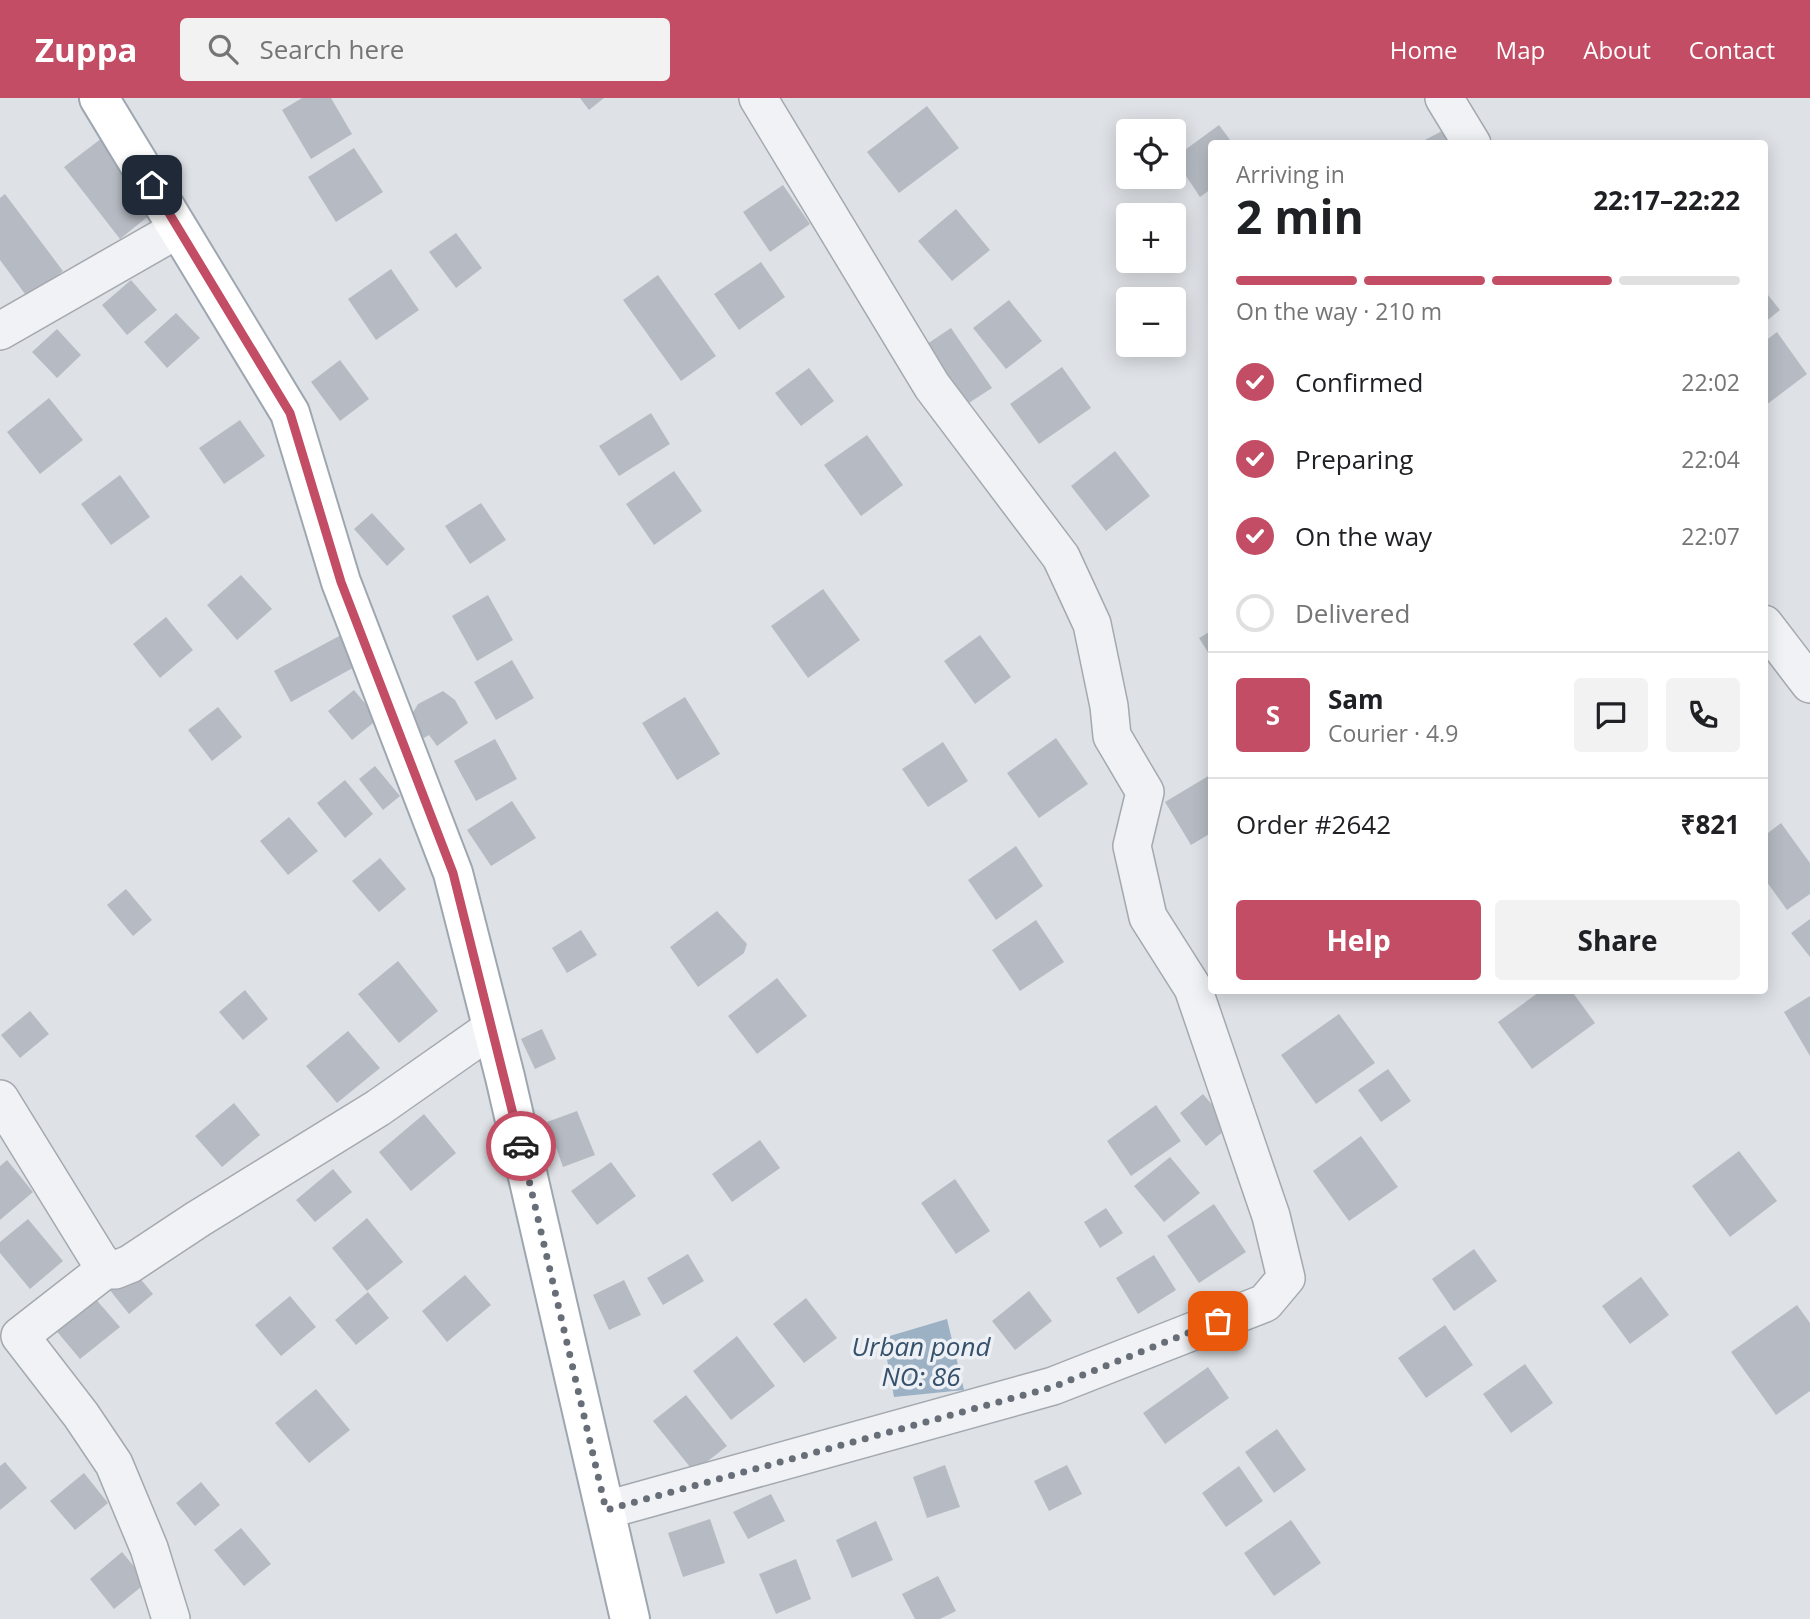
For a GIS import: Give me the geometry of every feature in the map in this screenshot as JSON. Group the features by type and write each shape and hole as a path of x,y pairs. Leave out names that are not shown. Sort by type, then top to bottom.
{"main road":[{"path":"99,98 290,413 341,582 453,873 492,1028 630,1619"}],"street":[{"path":"606,1510 1053,1387 1265,1303 1286,1278 1271,1216 1192,988 1148,917 1132,846 1145,792 1112,736 1109,706 1092,624 1061,557 932,386 758,98"},
{"path":"1444,98 1470,140"},
{"path":"0,331 178,229"},
{"path":"1768,629 1810,684"},
{"path":"171,1619 149,1548 114,1464 81,1415 20,1336 106,1269 115,1270 130,1264 378,1108 492,1028"},
{"path":"0,1100 106,1269"}],"water":[{"name":"Urban pond NO: 86","path":"947,1319 964,1390 894,1397 883,1338"}],"building":[{"path":"302,98 331,98 352,134 311,159 282,110"},
{"path":"580,98 604,98 589,110"},
{"path":"927,106 959,148 899,193 867,152"},
{"path":"1219,125 1230,140 1208,140 1208,191 1200,197 1186,176 1186,149"},
{"path":"1448,128 1454,140 1425,140"},
{"path":"102,138 157,209 120,239 64,167"},
{"path":"354,148 383,192 336,222 308,177"},
{"path":"783,185 810,224 770,252 743,212"},
{"path":"5,194 63,271 28,298 0,260 0,198"},
{"path":"956,209 990,250 952,281 918,241"},
{"path":"456,233 482,268 456,288 429,252"},
{"path":"761,262 785,297 739,330 714,294"},
{"path":"391,269 419,310 376,340 348,299"},
{"path":"658,275 716,356 681,381 623,300"},
{"path":"131,280 157,310 127,335 102,305"},
{"path":"1768,295 1780,310 1768,320"},
{"path":"1009,300 1042,341 1006,369 973,328"},
{"path":"176,313 200,338 167,368 144,342"},
{"path":"951,328 992,388 961,408 921,348"},
{"path":"57,329 81,355 57,378 32,352"},
{"path":"1777,332 1807,374 1768,403 1768,339"},
{"path":"340,360 369,399 340,421 311,382"},
{"path":"1062,367 1091,408 1039,444 1010,404"},
{"path":"809,368 834,401 801,426 775,393"},
{"path":"49,398 83,440 40,474 7,432"},
{"path":"651,413 670,444 619,476 599,446"},
{"path":"240,420 265,456 224,484 199,448"},
{"path":"867,435 903,485 861,516 824,465"},
{"path":"1115,451 1150,496 1106,531 1071,486"},
{"path":"674,471 702,511 654,545 626,504"},
{"path":"120,475 150,517 111,545 81,504"},
{"path":"481,503 506,540 470,564 445,526"},
{"path":"372,513 405,549 387,566 354,529"},
{"path":"241,575 272,609 237,640 207,605"},
{"path":"823,589 860,640 808,678 771,626"},
{"path":"488,595 513,640 477,661 452,616"},
{"path":"166,617 193,650 160,678 133,644"},
{"path":"1208,633 1208,652 1199,638"},
{"path":"343,634 360,664 291,702 274,671"},
{"path":"980,635 1011,677 975,704 944,661"},
{"path":"512,660 534,698 496,720 474,682"},
{"path":"354,690 378,719 352,740 328,711"},
{"path":"443,691 455,700 468,723 437,746 429,735 424,738 408,721 418,704"},
{"path":"685,697 720,754 677,780 642,723"},
{"path":"218,707 242,737 212,761 188,730"},
{"path":"1056,738 1088,784 1039,818 1007,773"},
{"path":"495,739 517,779 476,801 454,761"},
{"path":"943,742 968,781 928,807 902,769"},
{"path":"375,766 400,796 383,810 359,779"},
{"path":"1208,776 1208,835 1191,845 1165,802"},
{"path":"345,780 373,814 345,838 317,803"},
{"path":"512,801 536,838 491,866 467,830"},
{"path":"289,817 318,851 288,875 260,841"},
{"path":"1781,823 1810,863 1810,894 1787,910 1768,884 1768,833"},
{"path":"1016,846 1043,886 996,920 968,880"},
{"path":"380,858 406,889 379,912 352,881"},
{"path":"126,889 152,920 133,936 107,905"},
{"path":"717,911 747,944 744,953 698,987 670,947"},
{"path":"1810,919 1810,957 1791,933"},
{"path":"1036,920 1064,962 1020,991 992,950"},
{"path":"581,930 597,955 567,973 552,948"},
{"path":"398,961 438,1011 399,1043 358,994"},
{"path":"777,978 807,1016 757,1054 728,1016"},
{"path":"245,990 268,1019 243,1040 219,1012"},
{"path":"1536,994 1574,994 1595,1023 1532,1069 1498,1022"},
{"path":"1810,996 1810,1056 1784,1012"},
{"path":"30,1011 49,1034 20,1058 1,1035"},
{"path":"1339,1014 1375,1063 1316,1104 1281,1055"},
{"path":"542,1029 556,1059 535,1069 521,1039"},
{"path":"348,1031 380,1068 337,1103 306,1066"},
{"path":"1388,1069 1411,1101 1381,1122 1358,1090"},
{"path":"1203,1094 1230,1126 1206,1146 1180,1113"},
{"path":"234,1103 260,1135 222,1167 195,1136"},
{"path":"1156,1105 1181,1141 1131,1176 1107,1141"},
{"path":"577,1111 595,1155 563,1167 547,1122"},
{"path":"424,1114 456,1153 411,1191 379,1152"},
{"path":"1361,1136 1398,1187 1349,1221 1313,1171"},
{"path":"760,1140 780,1168 732,1202 712,1174"},
{"path":"1739,1151 1777,1201 1730,1237 1692,1186"},
{"path":"1170,1157 1200,1193 1164,1222 1134,1186"},
{"path":"7,1160 33,1192 0,1220 0,1166"},
{"path":"611,1162 636,1196 597,1225 571,1191"},
{"path":"333,1169 352,1192 315,1222 296,1200"},
{"path":"955,1179 990,1231 956,1254 921,1203"},
{"path":"1214,1204 1246,1252 1199,1283 1167,1236"},
{"path":"1106,1208 1123,1233 1100,1248 1084,1222"},
{"path":"367,1218 403,1262 367,1291 332,1248"},
{"path":"28,1219 63,1261 30,1289 0,1253 0,1242"},
{"path":"1474,1249 1497,1281 1454,1311 1432,1279"},
{"path":"688,1254 704,1281 663,1305 647,1278"},
{"path":"1154,1255 1176,1290 1138,1314 1116,1278"},
{"path":"133,1270 153,1294 129,1314 109,1289"},
{"path":"465,1275 491,1305 447,1342 422,1311"},
{"path":"1641,1277 1669,1315 1630,1344 1602,1306"},
{"path":"624,1280 641,1315 609,1330 593,1295"},
{"path":"1029,1291 1052,1321 1015,1350 992,1321"},
{"path":"368,1292 389,1318 356,1345 335,1320"},
{"path":"93,1296 120,1327 80,1359 54,1328"},
{"path":"290,1296 316,1327 281,1356 255,1325"},
{"path":"806,1298 837,1338 804,1363 773,1324"},
{"path":"1797,1305 1810,1323 1810,1391 1776,1415 1731,1352"},
{"path":"1445,1325 1473,1365 1426,1398 1398,1358"},
{"path":"737,1336 775,1386 731,1420 693,1371"},
{"path":"1525,1364 1553,1403 1511,1433 1483,1394"},
{"path":"1208,1367 1229,1398 1165,1444 1143,1413"},
{"path":"316,1389 350,1430 309,1463 275,1423"},
{"path":"686,1395 727,1446 694,1472 653,1421"},
{"path":"1277,1429 1306,1470 1274,1493 1245,1452"},
{"path":"5,1462 27,1488 0,1510 0,1466"},
{"path":"945,1465 960,1507 927,1518 913,1477"},
{"path":"1067,1465 1082,1494 1049,1511 1034,1481"},
{"path":"1239,1466 1263,1501 1226,1527 1202,1493"},
{"path":"84,1473 108,1503 75,1530 50,1501"},
{"path":"201,1482 220,1505 195,1526 176,1503"},
{"path":"771,1494 785,1521 748,1539 733,1512"},
{"path":"710,1519 725,1563 683,1577 668,1533"},
{"path":"1291,1520 1321,1563 1274,1596 1244,1553"},
{"path":"876,1521 893,1560 852,1578 836,1540"},
{"path":"241,1528 271,1564 244,1586 214,1550"},
{"path":"122,1552 147,1582 114,1609 90,1579"},
{"path":"796,1559 811,1599 776,1614 759,1574"},
{"path":"938,1576 956,1611 940,1619 915,1619 902,1594"}],"way so far":[{"path":"521,1146 606,1510 1053,1387 1218,1321"}],"route":[{"path":"152,185 290,413 341,582 453,873 521,1146"}]}
